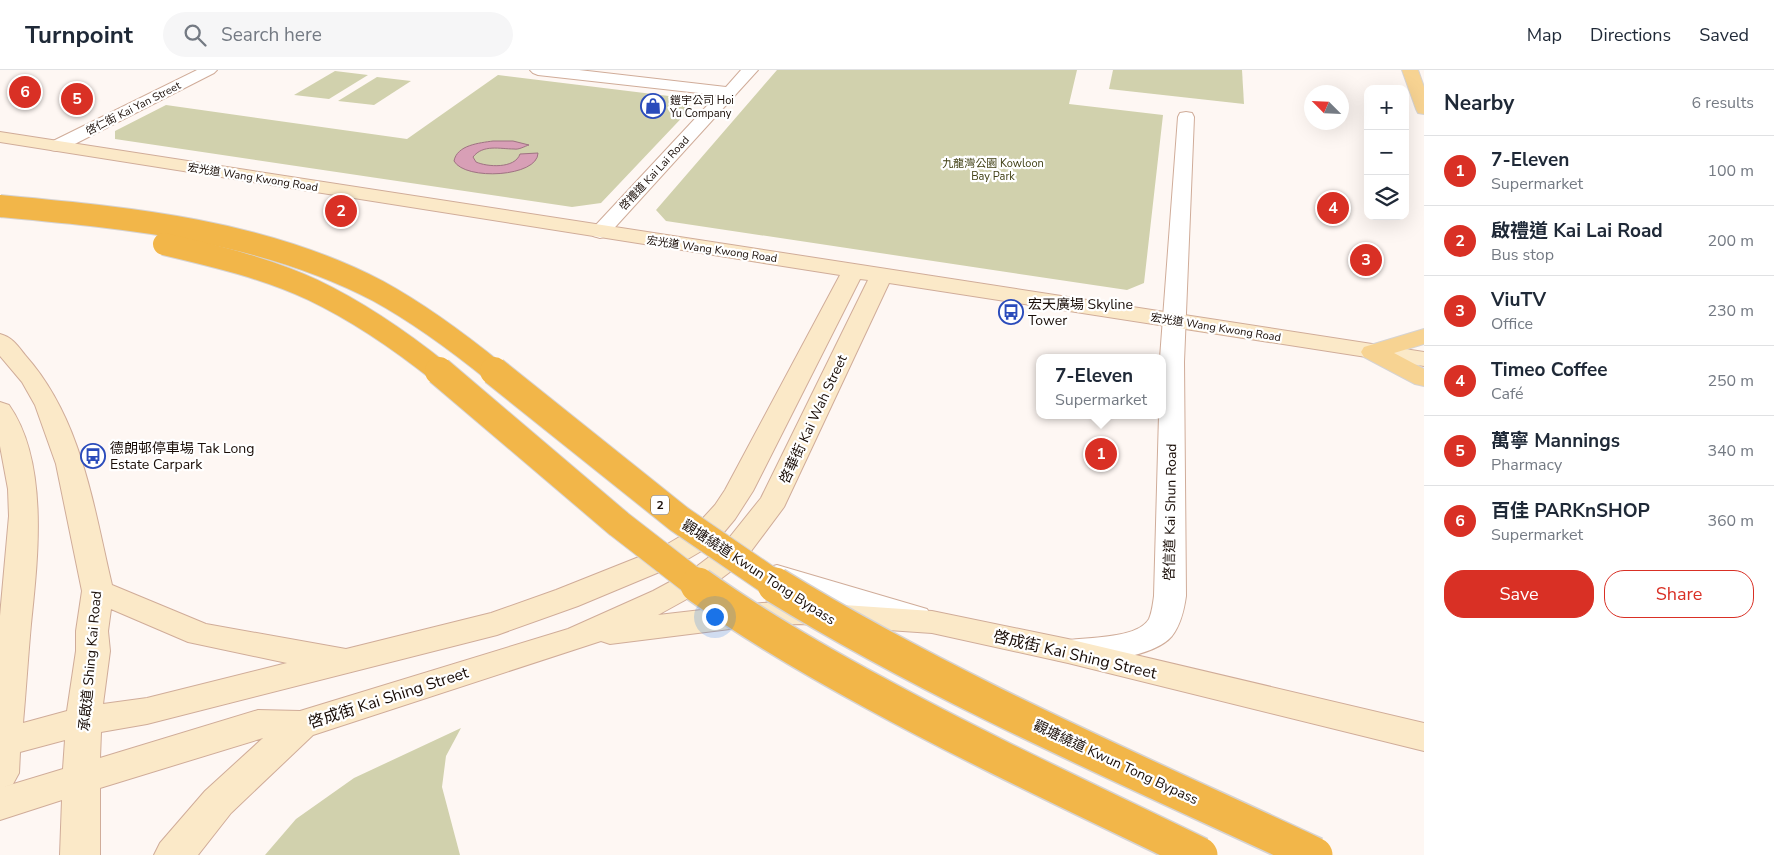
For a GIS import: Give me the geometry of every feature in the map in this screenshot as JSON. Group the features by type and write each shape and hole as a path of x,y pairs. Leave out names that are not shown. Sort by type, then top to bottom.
{"highway":[{"name":"觀塘繞道 Kwun Tong Bypass","path":"0,206 135,220 230,238 296,258 373,289 425,320 481,361 697,534 763,578 830,619 978,696 1315,855"},
{"path":"0,222 119,236 211,254 280,275 330,298 380,326 420,355 636,538 735,611 823,664 906,710 1200,855"}],"main road":[{"path":"1410,70 1424,109"},
{"name":"宏光道 Wang Kwong Road","path":"0,137 1424,359"},
{"path":"0,410 8,426 17,459 23,498 24,540 1,752 83,721 147,711 497,622 567,598 670,556 704,536 739,492 854,270"},
{"name":"啓華街 Kai Wah Street","path":"732,555 774,501 882,274"},
{"path":"1373,352 1424,336"},
{"name":"承啟道 Shing Kai Road","path":"0,341 33,379 48,405 70,464 98,591 92,631 93,651 83,721 80,778 80,855"},
{"path":"1373,352 1424,380"},
{"name":"啓成街 Kai Shing Street","path":"0,804 258,724 300,725 580,636 664,599 703,577 732,555"},
{"path":"98,591 200,634 268,648 351,660"},
{"path":"580,636 762,614 800,613 932,622"},
{"name":"啓成街 Kai Shing Street","path":"932,622 1068,651 1424,737"},
{"path":"174,855 218,802 300,725"}],"street":[{"name":"啓仁街 Kai Yan Street","path":"57,146 209,70"},
{"path":"538,70 729,92"},
{"name":"啓禮道 Kai Lai Road","path":"600,232 750,70"},
{"name":"啓信道 Kai Shun Road","path":"1068,651 1128,645 1159,630 1168,612 1170,596 1170,462 1174,321 1186,117"},
{"name":"啓成街 Kai Shing Street","path":"704,536 732,555 786,579 932,622"}],"green space":[{"name":"九龍灣公園 Kowloon Bay Park","path":"777,70 1077,70 1069,104 1163,115 1144,283 1127,290 666,221 656,210"},
{"path":"1113,70 1242,70 1244,104 1109,89"},
{"path":"335,71 368,75 329,99 294,95"},
{"path":"498,75 677,97 692,107 601,203 572,207 115,139 115,131 166,105 407,139"},
{"path":"377,77 411,81 374,105 338,101"},
{"path":"461,728 446,756 442,787 460,855 265,855 296,819 354,778"}],"shaded area":[{"path":"493,141 513,141 529,145 518,149 492,148 482,150 473,157 476,162 500,166 513,162 520,154 538,153 535,161 526,167 500,173 485,174 472,172 454,161 459,151 464,148"}],"place":[{"name":"百佳 PARKnSHOP","path":"25,92"},
{"name":"萬寧 Mannings","path":"77,99"},
{"name":"鎧宇公司 Hoi Yu Company","path":"653,106"},
{"name":"Timeo Coffee","path":"1333,208"},
{"name":"啟禮道 Kai Lai Road","path":"341,211"},
{"name":"ViuTV","path":"1366,260"},
{"name":"宏天廣場 Skyline Tower","path":"1011,312"},
{"name":"7-Eleven","path":"1101,454"},
{"name":"德朗邨停車場 Tak Long Estate Carpark","path":"93,456"}]}
